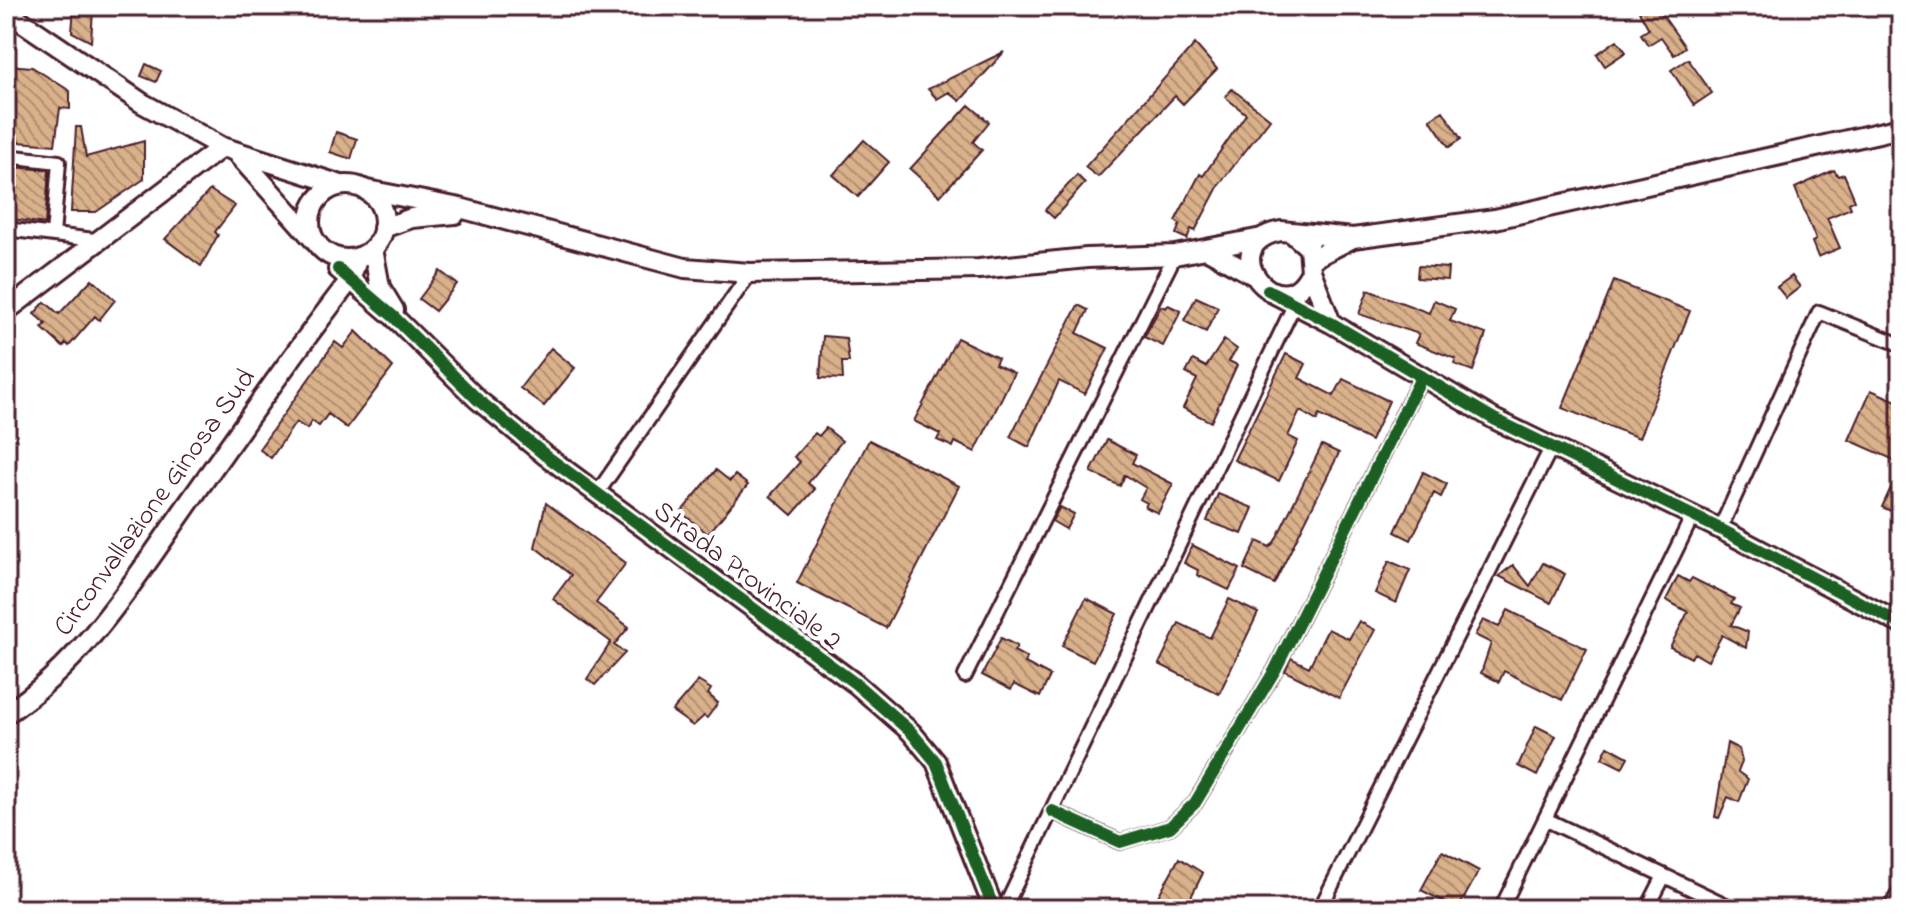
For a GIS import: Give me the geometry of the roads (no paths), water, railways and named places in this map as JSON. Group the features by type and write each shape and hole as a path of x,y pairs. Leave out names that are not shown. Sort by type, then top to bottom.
{"main road":[{"path":"6,11 142,103 229,150 341,185 482,214 685,268 750,273 979,269 1087,258 1175,255 1262,238 1281,231 1353,238 1495,219 1901,128"},
{"path":"6,311 229,150"},
{"path":"229,150 344,274 406,329"},
{"path":"341,185 320,196 313,206 310,230 320,247 336,258 366,253 383,228 381,206 367,190"},
{"path":"383,228 435,214 482,214"},
{"path":"1292,233 1305,243 1309,271 1331,323"},
{"path":"1253,275 1251,255 1262,238"},
{"path":"1268,290 1288,292 1309,271 1353,238"},
{"path":"1208,250 1253,275 1268,290 1294,306 1331,323 1551,448 1693,515 1901,624"},
{"path":"366,253 380,287 406,329"},
{"name":"Circonvallazione Ginosa Sud","path":"6,714 37,693 96,630 330,305 344,274 366,253"},
{"name":"Strada Provinciale 2","path":"406,329 477,399 856,684 911,732 936,762 994,909"}],"street":[{"path":"6,156 59,162 53,235"},
{"path":"6,229 102,241"},
{"path":"965,676 1175,255"},
{"path":"1004,909 1309,271"},
{"path":"598,492 750,273"},
{"path":"1720,529 1819,312 1901,345"},
{"path":"1052,811 1120,842 1170,827 1195,803 1275,670 1422,376"},
{"path":"1320,909 1551,448"},
{"path":"1501,909 1693,515"},
{"path":"1547,820 1734,909"},
{"path":"1647,909 1664,876"},
{"path":"1890,909 1901,888"}]}
